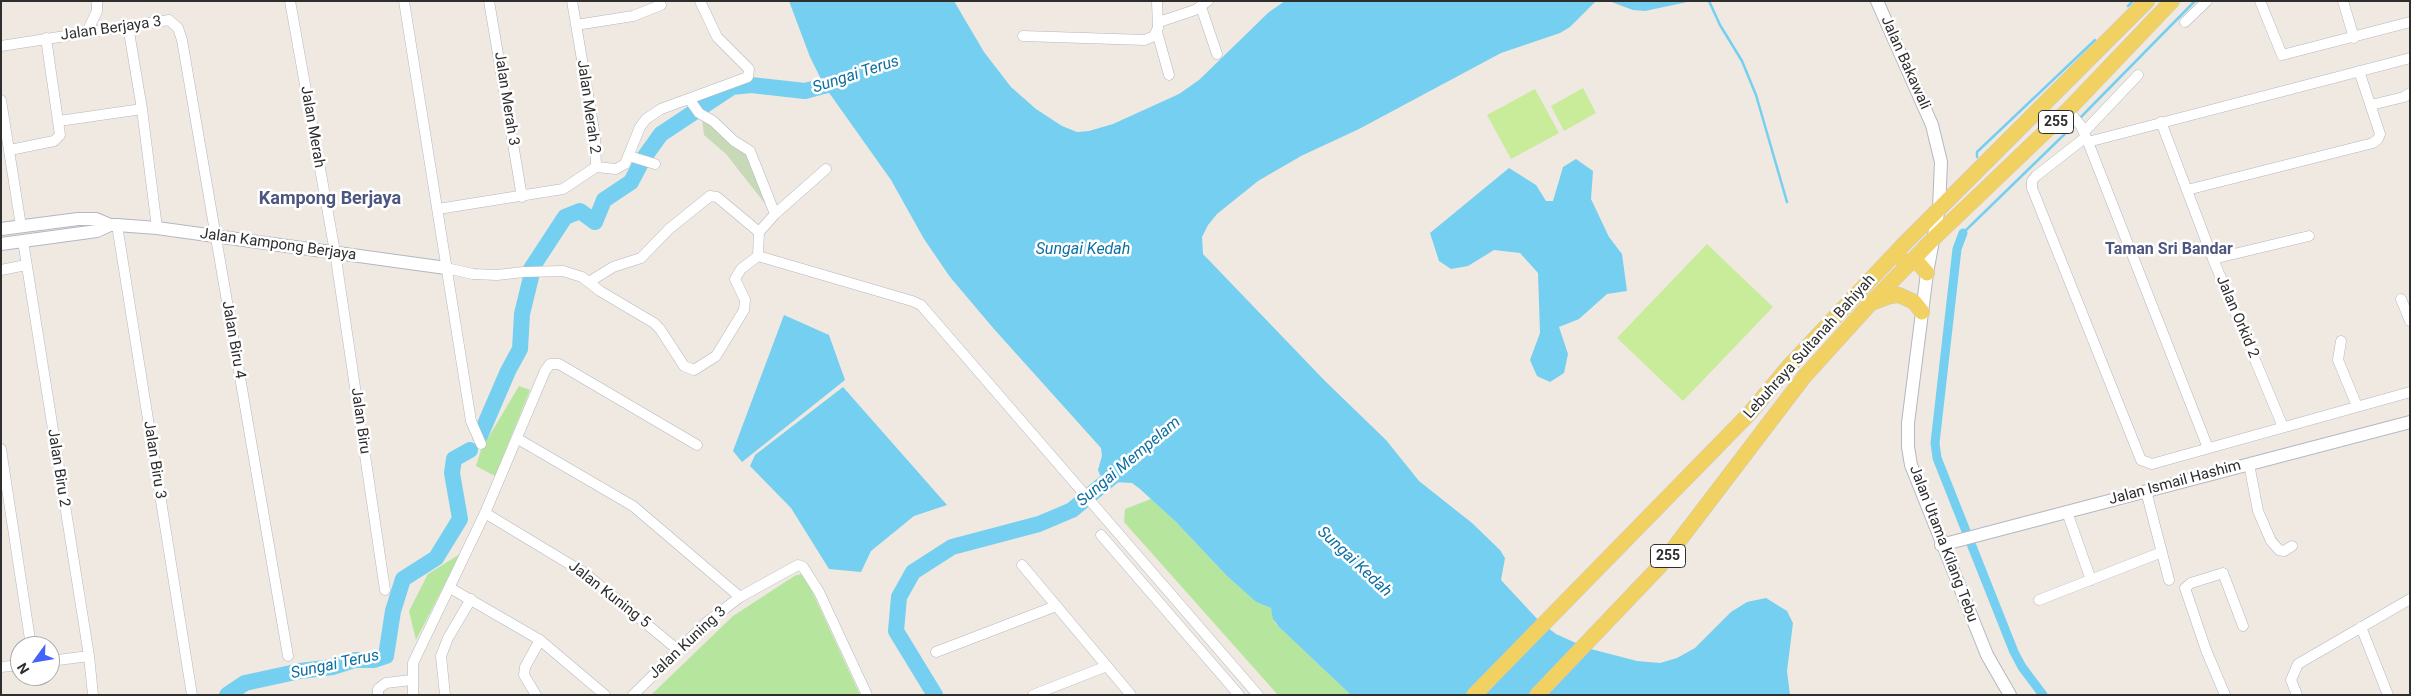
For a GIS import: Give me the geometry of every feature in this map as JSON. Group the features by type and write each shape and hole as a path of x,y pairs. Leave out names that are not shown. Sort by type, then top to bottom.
{"main road":[{"name":"Lebuhraya Sultanah Bahiyah","path":"1474,695 1749,414 1790,365 1939,208 2147,1"},
{"name":"Lebuhraya Sultanah Bahiyah","path":"1537,695 1660,566 1804,378 1871,303 1934,238 2071,113 2172,1"},
{"path":"1885,265 1912,261 1922,266 1927,273"},
{"path":"1871,303 1890,296 1899,295 1914,302 1922,312"}],"street":[{"path":"87,32 90,22 95,17 98,1"},
{"name":"Jalan Merah","path":"290,1 335,252"},
{"path":"404,1 471,421 481,444"},
{"name":"Jalan Merah 3","path":"489,1 522,197"},
{"name":"Jalan Merah 2","path":"438,209 563,190 596,167 595,136 572,1"},
{"path":"596,167 620,168 632,157 640,127 646,119 661,109 690,101 744,79 750,73 749,69 717,37 700,1"},
{"path":"1157,1 1158,27 1169,75"},
{"name":"Jalan Bakawali","path":"1877,1 1932,125 1940,162 1939,208"},
{"path":"2185,22 2195,6 2207,1"},
{"path":"2260,1 2280,53 2287,54 2410,22"},
{"path":"2343,1 2354,38"},
{"path":"1023,36 1145,40 1158,27 1204,4 1217,54"},
{"path":"576,25 633,16 661,5"},
{"name":"Jalan Berjaya 3","path":"1,46 169,20 176,24"},
{"name":"Jalan Biru 4","path":"176,24 182,40 288,656"},
{"path":"128,26 142,109 157,228"},
{"path":"10,150 54,141 60,135 46,38"},
{"path":"2085,134 2161,122 2410,58"},
{"path":"2187,190 2373,143 2380,134 2372,105 2359,71"},
{"path":"2138,75 2085,134 2036,176 2032,181 2032,188 2141,460 2152,464 2410,392"},
{"path":"2372,105 2404,97 2410,93"},
{"path":"1,100 23,241"},
{"path":"690,101 699,113 713,121 734,141 750,151 775,214"},
{"path":"59,121 142,109"},
{"path":"2071,113 2085,134 2208,448"},
{"name":"Jalan Orkid 2","path":"2161,122 2213,259 2283,427"},
{"path":"632,157 651,164"},
{"path":"758,256 759,232 775,214 826,169"},
{"path":"589,282 613,267 641,258 669,228 710,196 717,197 759,232"},
{"name":"Jalan Utama Kilang Tebu","path":"1939,208 1927,273 1908,423 1908,446 1916,482 1941,545 1987,655 2010,695"},
{"name":"Jalan Kampong Berjaya","path":"1,229 78,219 96,219 114,225 157,228 446,268"},
{"name":"Jalan Kampong Berjaya","path":"1,244 98,231 114,225"},
{"name":"Jalan Biru 3","path":"114,225 192,695"},
{"path":"2213,259 2309,236"},
{"name":"Jalan Biru 2","path":"23,241 89,656 93,695"},
{"name":"Jalan Biru","path":"335,252 385,590"},
{"path":"446,268 473,274 497,275 524,272 563,272 577,275 654,323 684,366 694,370 716,356 744,310 745,300 735,279 741,269 758,256"},
{"path":"758,256 921,305 1070,475 1098,511 1258,695"},
{"path":"1,270 26,265"},
{"path":"2400,299 2410,321"},
{"path":"2342,341 2338,360 2357,406"},
{"path":"413,695 411,680 416,655 485,513 518,439 544,371 550,364 559,364 697,445"},
{"name":"Jalan Ismail Hashim","path":"1941,545 2410,422"},
{"path":"518,439 633,506 740,597"},
{"path":"1,449 29,636"},
{"path":"2250,464 2258,511 2271,541 2279,550 2284,551 2292,546"},
{"path":"2146,491 2169,580"},
{"path":"2067,512 2091,580"},
{"name":"Jalan Kuning 5","path":"485,513 586,574 678,650"},
{"path":"1101,535 1239,695"},
{"path":"2038,600 2162,552"},
{"name":"Jalan Kuning 3","path":"633,695 707,622 740,597 798,565 803,566 818,592 867,695"},
{"path":"1022,565 1131,695"},
{"path":"2225,695 2203,641 2185,588 2191,583 2223,573 2243,626"},
{"path":"450,588 540,640 605,695"},
{"path":"446,695 441,656 448,638 471,599"},
{"path":"2297,695 2291,680 2298,664 2410,599"},
{"path":"936,652 1056,606"},
{"path":"2361,627 2388,695"},
{"path":"536,695 524,675 525,668 540,640"},
{"path":"60,660 89,656"},
{"path":"1033,695 1107,666"},
{"path":"378,695 378,689 386,683 411,680"}],"green space":[{"path":"1583,88 1596,113 1564,131 1551,106"},
{"path":"1535,89 1559,133 1511,159 1487,115"},
{"path":"702,119 748,152 770,210 726,154 704,135"},
{"path":"1707,244 1773,307 1683,401 1617,338"},
{"path":"519,386 530,390 495,476 476,466 481,450"},
{"path":"1151,499 1176,522 1227,576 1256,602 1271,608 1275,623 1351,695 1278,695 1124,522 1125,509"},
{"path":"460,554 416,640 409,611 428,574"},
{"path":"804,574 860,695 651,695 733,616 796,575"}],"water":[{"name":"Sungai Kedah","path":"789,1 954,1 984,52 1011,87 1036,109 1062,126 1077,132 1089,131 1113,124 1179,94 1199,80 1269,12 1285,1 1596,1 1570,27 1560,33 1501,53 1359,129 1301,156 1258,181 1217,214 1208,225 1202,237 1203,254 1325,381 1386,440 1419,481 1472,523 1500,550 1505,558 1501,580 1540,622 1556,634 1587,648 1637,661 1660,663 1677,658 1695,648 1731,612 1747,602 1766,598 1787,611 1793,623 1787,671 1790,695 1351,695 1279,627 1273,619 1271,608 1256,602 1227,576 1176,522 1140,489 1132,483 1113,482 1100,475 1098,470 1102,456 1101,448 994,329 950,277 924,239 891,180 825,87 810,57"},
{"path":"1609,1 1692,1 1645,11 1633,10"},
{"path":"1576,159 1593,171 1591,199 1609,237 1622,254 1627,291 1607,294 1579,319 1559,327 1568,354 1564,373 1550,382 1537,376 1530,360 1540,333 1538,273 1520,253 1494,250 1468,266 1451,269 1439,261 1430,233 1509,168 1536,185 1546,201 1553,201 1563,167"},
{"path":"784,315 829,335 845,380 742,462 733,451"},
{"path":"843,387 947,505 914,516 871,551 861,572 829,569 791,508 750,466 755,455"}],"waterway":[{"path":"1709,1 1720,25 1742,61 1756,95 1787,202"},
{"path":"2128,6 2133,1"},
{"path":"2078,120 2195,1"},
{"path":"1977,157 1977,152 2095,40"},
{"name":"Sungai Terus","path":"531,269 565,217 580,211 595,222 604,200 631,182 643,159 661,134 732,87 751,85 805,91 846,80"},
{"path":"1963,233 2075,124"},
{"path":"1963,233 1957,249 1935,443 1937,458 2014,652 2022,667 2043,695"},
{"name":"Sungai Terus","path":"480,436 508,371 520,349 522,314 531,277"},
{"name":"Sungai Terus","path":"227,695 245,683 300,671 333,667 355,660 374,660 386,656 393,611 403,579 436,558 460,519 452,473 454,459 470,450"},
{"name":"Sungai Mempelam","path":"935,695 896,631 899,597 913,572 952,547 1039,524 1072,510 1124,467"}],"district":[{"name":"Kampong Berjaya","path":"330,199"},
{"name":"Taman Sri Bandar","path":"2169,250"}]}
